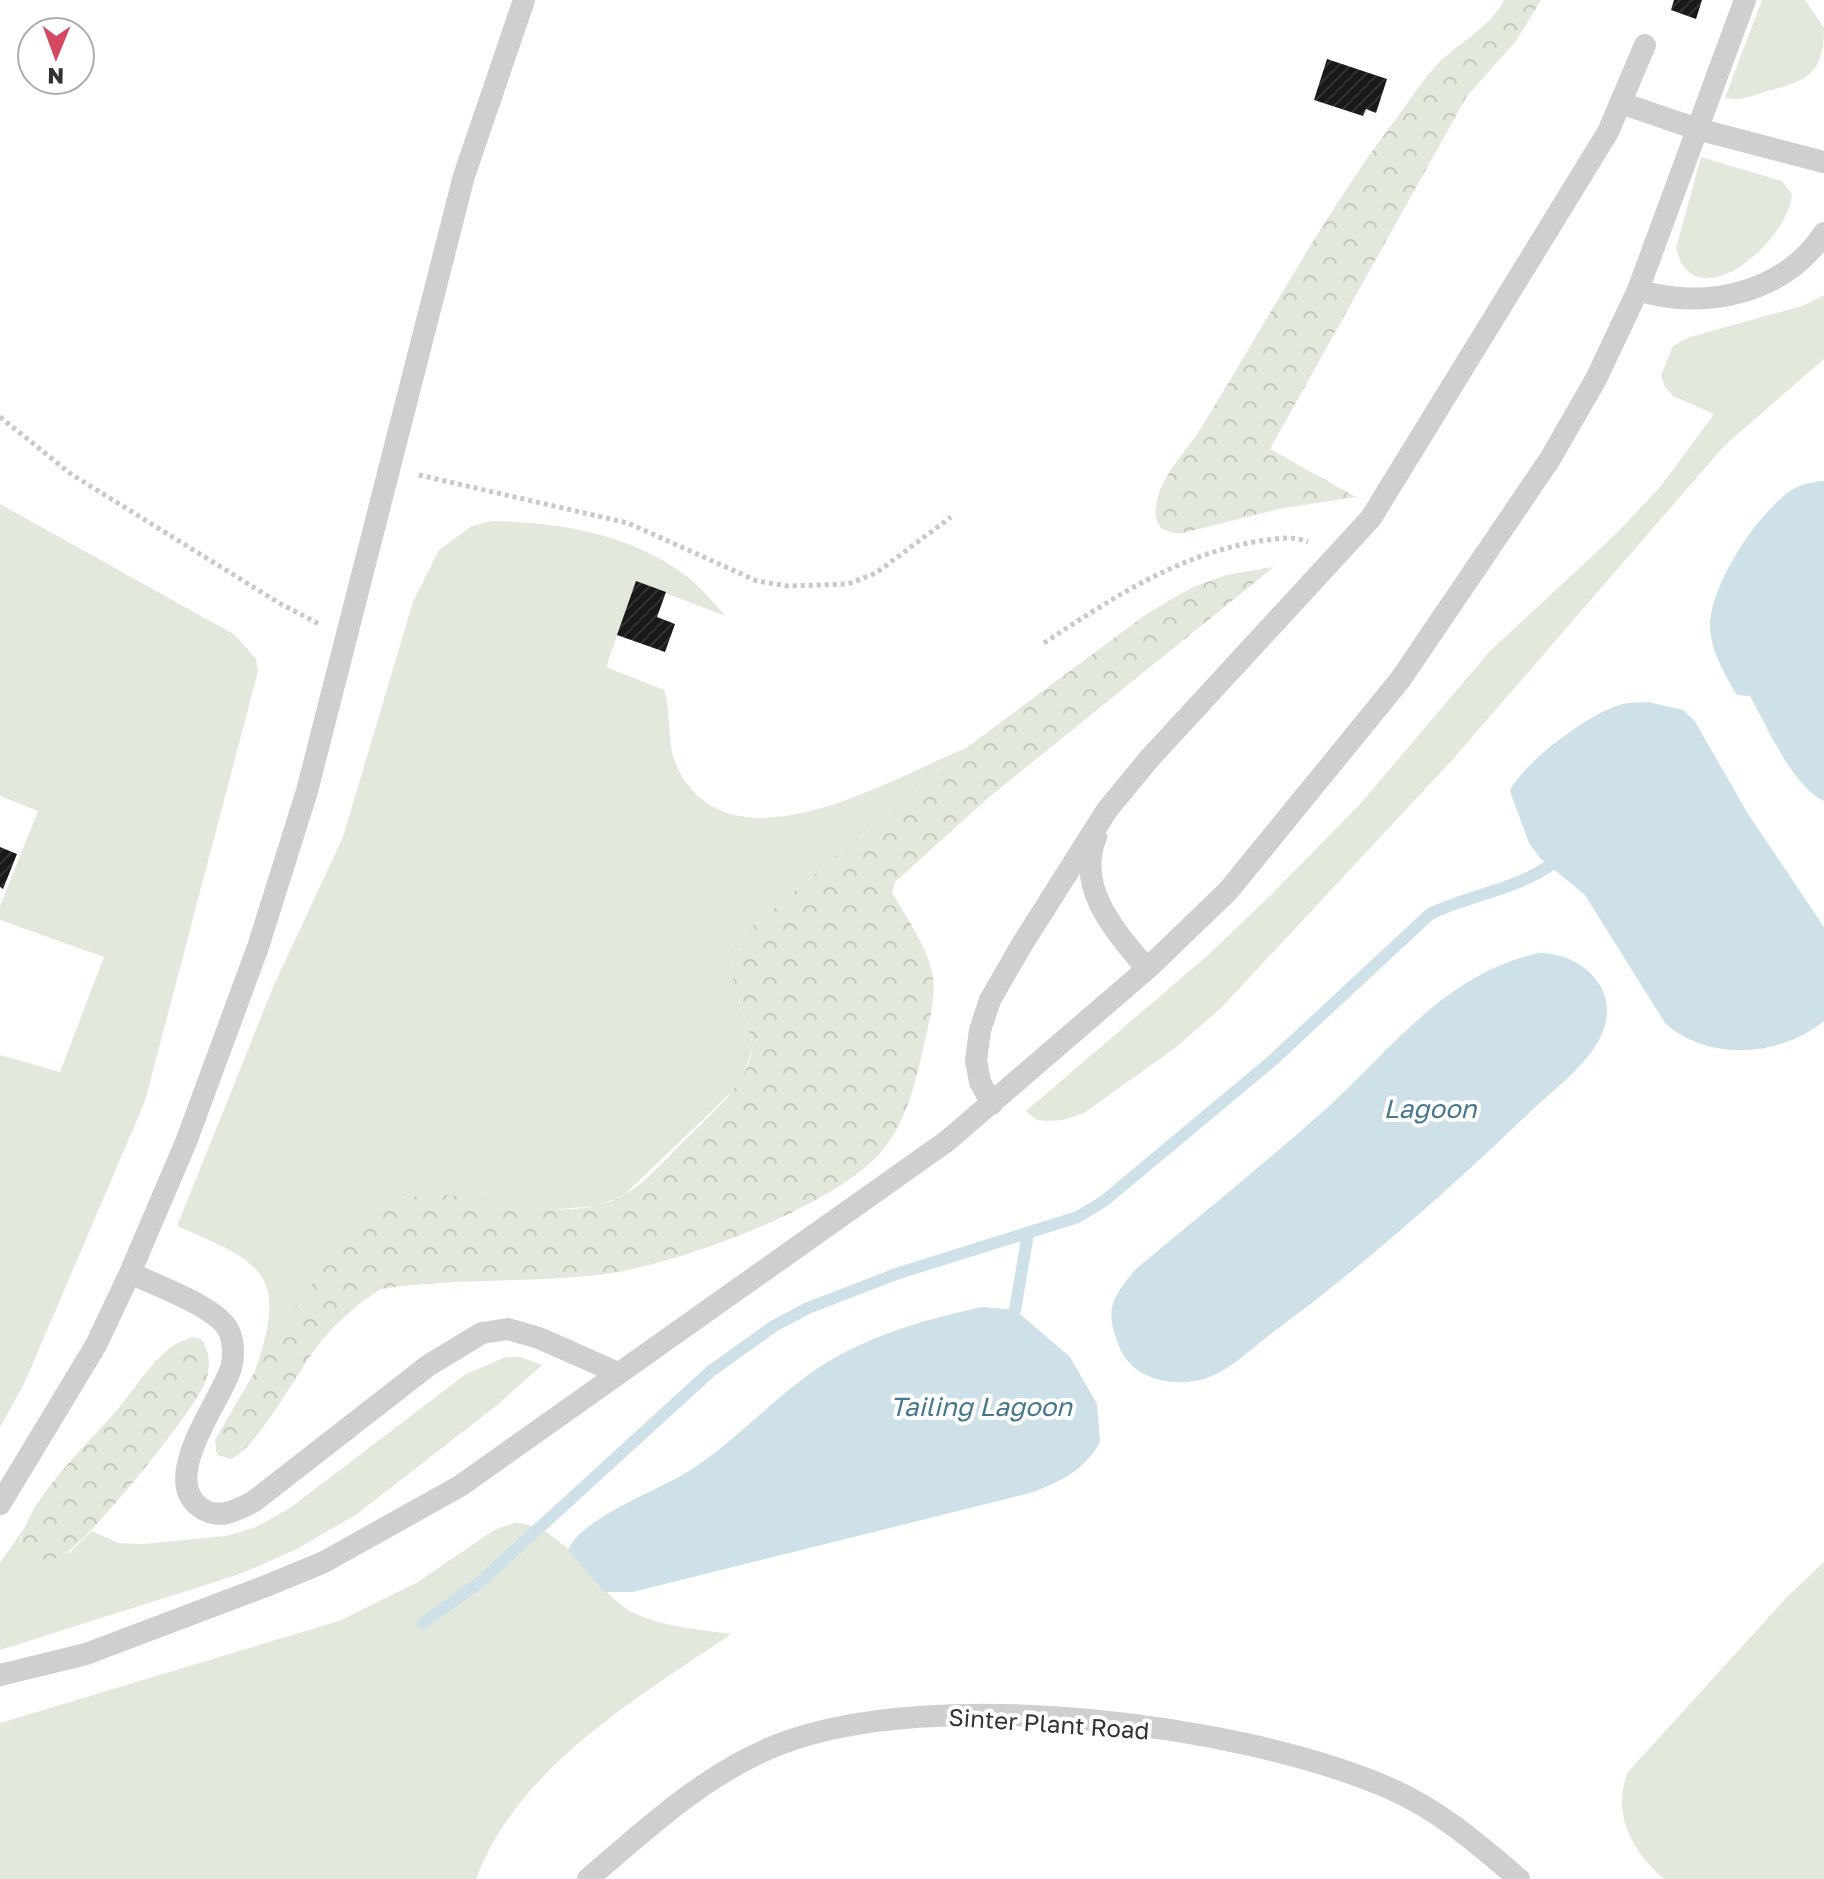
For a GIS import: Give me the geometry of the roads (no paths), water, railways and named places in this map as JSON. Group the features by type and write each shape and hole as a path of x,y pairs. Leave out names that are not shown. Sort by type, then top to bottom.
{"lane":[{"path":"0,1504 96,1345 130,1273 186,1142 258,947 307,791 464,176 524,0"},
{"path":"0,1675 86,1654 324,1562 460,1486 872,1196 992,1104 1147,969 1228,891 1400,680 1550,459 1596,379 1638,290 1745,0"},
{"path":"992,1104 980,1082 976,1060 985,1012 1021,946 1107,810 1149,759 1337,559 1371,518 1608,132 1645,45"},
{"path":"1621,103 1697,129 1824,162"},
{"path":"1638,290 1679,300 1727,296 1766,283 1786,271 1815,248 1824,233"},
{"path":"1107,810 1094,843 1090,875 1100,907 1147,969"},
{"path":"130,1273 215,1315 230,1333 231,1368 191,1449 187,1474 190,1495 197,1504 217,1514 229,1514 253,1502 429,1365 482,1333 508,1329 539,1338 618,1373"},
{"name":"Sinter Plant Road","path":"588,1879 677,1804 778,1745 871,1721 962,1715 1026,1716 1173,1731 1259,1747 1334,1766 1433,1811 1519,1879"}],"water":[{"path":"1824,481 1824,801 1812,793 1791,769 1750,696 1737,695 1716,654 1710,627 1712,610 1727,570 1752,530 1781,498 1798,487"},
{"path":"1648,702 1683,710 1694,720 1748,814 1824,927 1824,1021 1787,1042 1766,1048 1723,1049 1682,1036 1665,1023 1585,895 1540,858 1529,843 1510,791 1517,780 1543,753 1577,727 1623,704"},
{"name":"Lagoon","path":"1539,953 1569,959 1582,966 1601,987 1606,1000 1607,1015 1603,1031 1590,1054 1571,1075 1405,1227 1233,1364 1207,1378 1182,1382 1156,1379 1144,1374 1125,1358 1111,1314 1115,1298 1135,1270 1326,1109 1398,1038 1449,995 1476,977 1506,963"},
{"name":"Tailing Lagoon","path":"983,1307 1015,1310 1070,1357 1097,1404 1100,1442 1087,1461 1061,1480 1030,1493 633,1592 604,1592 568,1550 576,1538 604,1516 689,1471 827,1362 892,1332"}],"waterway":[{"path":"423,1623 480,1582 711,1371 774,1326 808,1308 899,1273 1078,1217 1104,1201 1273,1060 1430,914 1520,881 1549,866"},
{"path":"1015,1310 1028,1234"}]}
